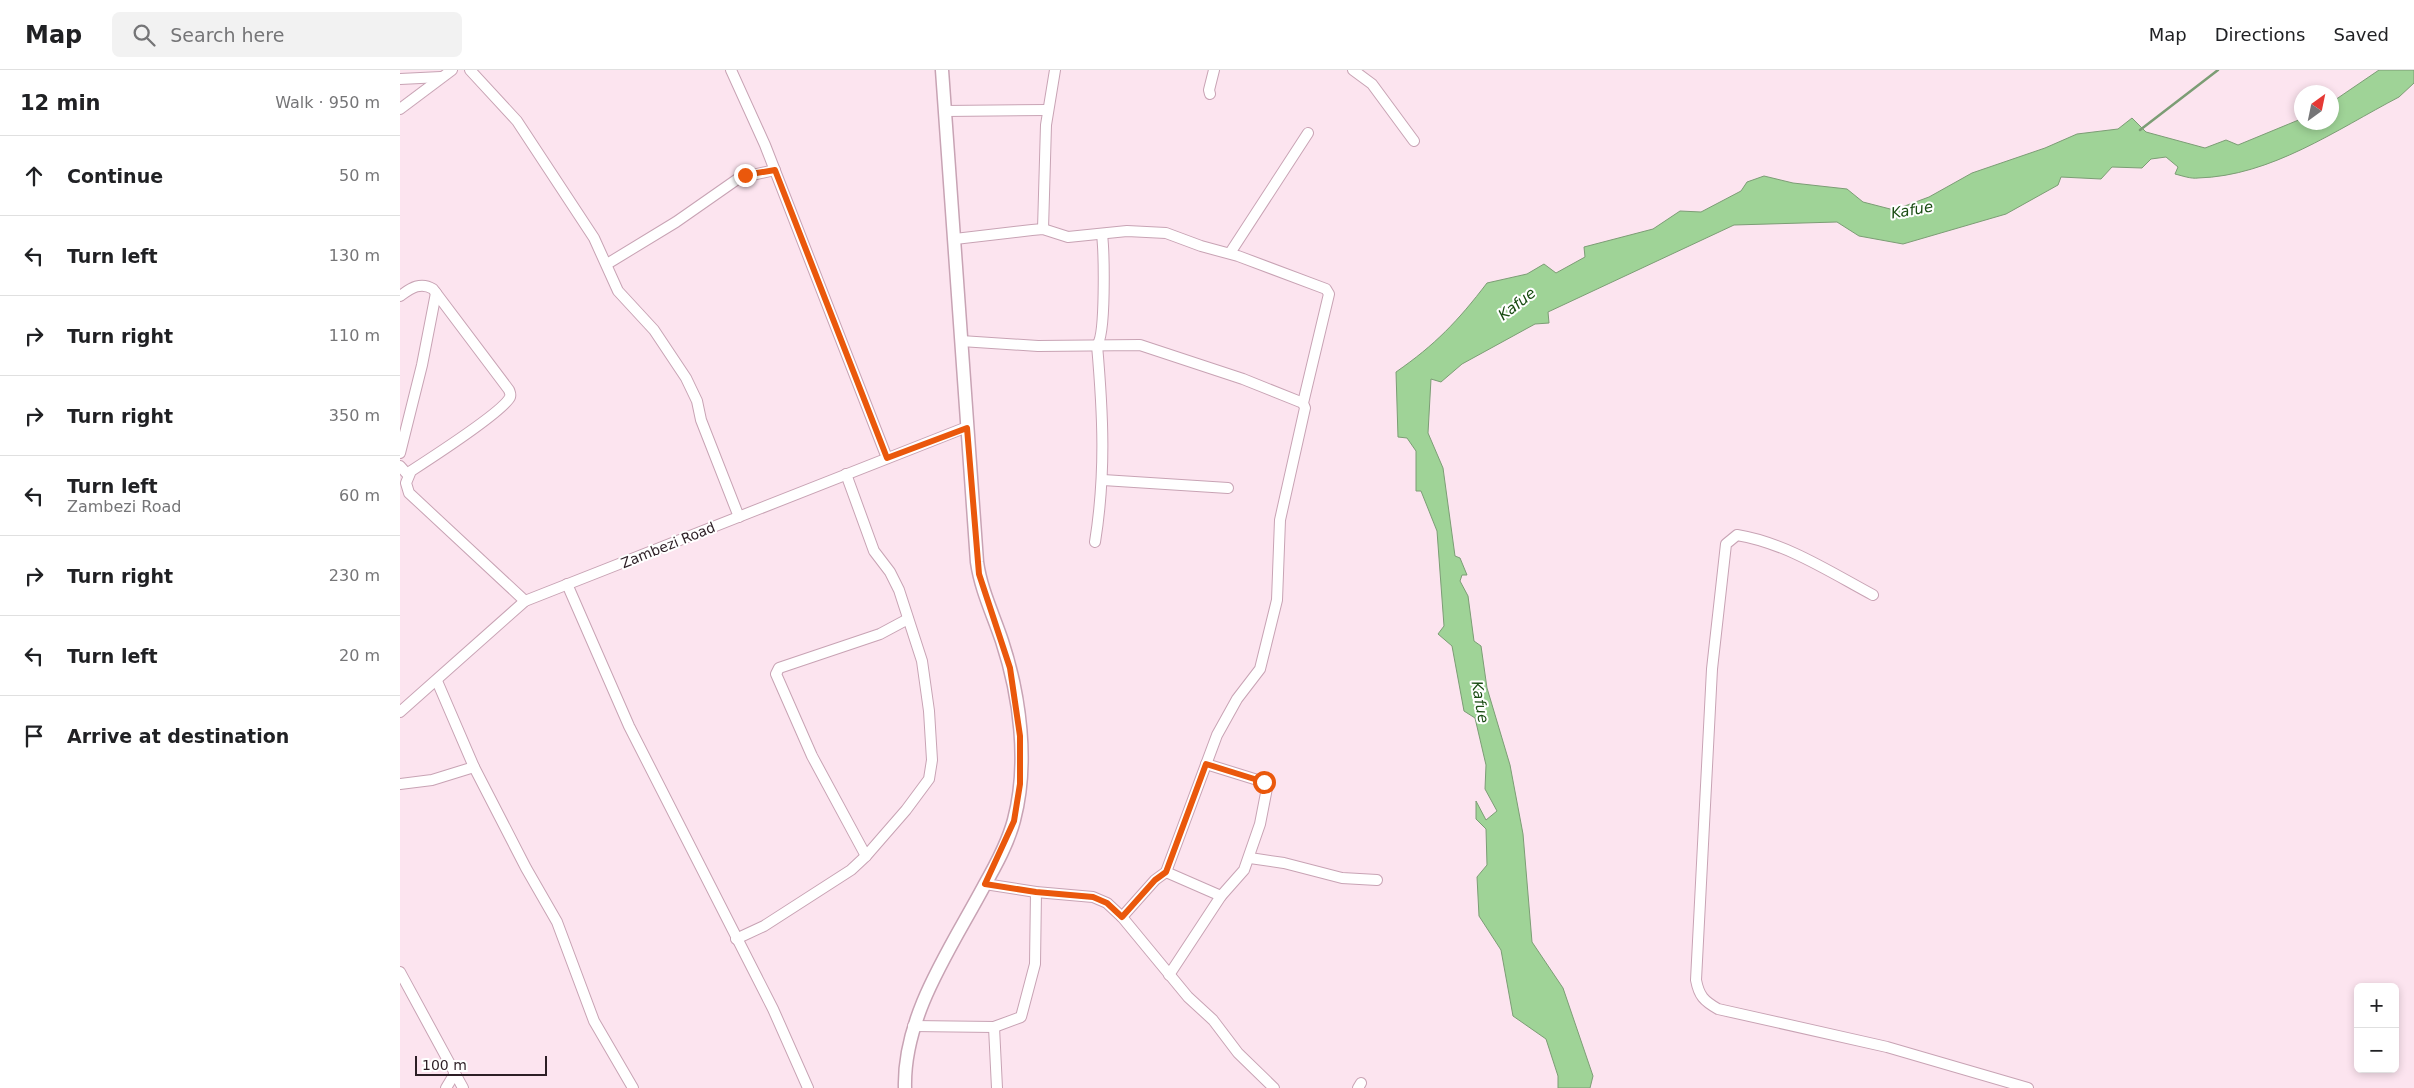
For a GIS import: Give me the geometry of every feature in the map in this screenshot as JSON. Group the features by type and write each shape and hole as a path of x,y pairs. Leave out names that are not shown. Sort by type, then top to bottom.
{"street":[{"path":"400,108 452,70"},
{"path":"470,70 517,121 578,212 607,264 618,292 654,330 692,389 701,420 739,517"},
{"path":"731,70 775,170 887,458"},
{"path":"906,1088 907,1052 913,1026 927,995 985,884 1014,821 1020,784 1020,736 1010,668 979,574 942,70"},
{"path":"1043,230 1047,110 1054,70"},
{"path":"1210,94 1214,70"},
{"path":"1354,70 1372,84 1414,140"},
{"path":"400,80 442,77"},
{"path":"945,111 1047,110"},
{"path":"1230,253 1308,133"},
{"path":"607,264 676,222 739,178 775,170"},
{"path":"955,239 1043,230 1068,237 1127,231 1161,232 1201,246 1230,253 1328,291 1329,294 1303,403 1305,408 1280,520 1276,600 1268,642 1260,669 1224,720 1166,872 1155,880 1122,917"},
{"path":"1096,542 1104,480 1103,414 1097,345 1101,340 1102,329 1104,271 1102,234"},
{"path":"400,296 413,287 422,285 429,287 436,293 504,382 511,395 509,400 488,418 408,475"},
{"path":"400,453 422,366 436,293"},
{"path":"961,341 1038,346 1097,345 1149,348 1243,379 1303,403"},
{"name":"Zambezi Road","path":"400,712 525,601 967,428"},
{"path":"400,466 408,475 409,493 525,601"},
{"path":"736,939 764,926 835,881 866,856 906,810 929,779 932,760 928,696 922,661 895,581 874,551 846,474"},
{"path":"1104,480 1228,488"},
{"path":"400,500 409,493"},
{"path":"1873,595 1811,561 1753,538 1737,536 1726,544 1712,669 1696,980 1699,994 1705,1001 1725,1011 1886,1047 2028,1088"},
{"path":"567,584 629,726 772,1009 808,1088"},
{"path":"866,856 812,756 776,674 779,668 880,634 908,619"},
{"path":"437,681 474,767 526,868 548,905 564,939 594,1021 633,1088"},
{"path":"1169,975 1221,896 1238,879 1250,858 1260,824 1266,785 1206,764"},
{"path":"400,784 432,780 474,767"},
{"path":"1250,858 1291,865 1342,878 1378,880"},
{"path":"1166,872 1221,896"},
{"path":"985,884 1036,892 1093,897 1107,903 1122,917 1188,997 1213,1020 1238,1053 1274,1088"},
{"path":"913,1026 994,1027 1018,1019 1023,1012 1035,964 1036,892"},
{"path":"400,972 463,1088"},
{"path":"994,1027 996,1088"},
{"path":"446,1088 455,1073"}],"water":[{"name":"Kafue","path":"2379,70 2414,70 2414,83 2399,97 2327,137 2277,160 2225,175 2190,178 2175,174 2178,167 2166,157 2151,159 2142,168 2112,167 2101,179 2061,177 2058,185 2006,214 1903,244 1859,236 1837,222 1734,225 1548,312 1549,323 1535,324 1462,364 1441,382 1431,379 1428,433 1443,468 1455,556 1460,558 1467,575 1462,575 1460,581 1468,596 1474,641 1481,646 1487,688 1510,765 1523,834 1532,942 1563,988 1593,1076 1590,1088 1558,1088 1558,1076 1546,1039 1513,1016 1501,950 1479,916 1477,877 1487,865 1486,829 1476,819 1476,801 1486,820 1497,811 1485,789 1486,765 1475,718 1464,711 1452,646 1438,634 1444,626 1437,531 1421,491 1416,491 1416,451 1407,438 1398,437 1396,372 1423,352 1445,332 1487,283 1527,274 1544,264 1556,273 1585,257 1584,247 1653,229 1680,211 1701,212 1741,191 1747,182 1764,176 1793,183 1847,189 1863,202 1894,210 1929,197 1972,173 2045,148 2077,134 2118,129 2132,118 2146,132 2205,148 2226,140 2238,145 2294,122 2294,130 2339,130 2339,97"}],"waterway":[{"path":"2140,130 2218,70"}],"route":[{"path":"745,175 775,170 887,458 967,428 973,520 979,574 1014,682 1020,736 1020,784 1014,821 1001,854 985,884 1036,892 1093,897 1101,899 1113,907 1122,917 1147,888 1166,872 1206,764 1264,782"}]}
